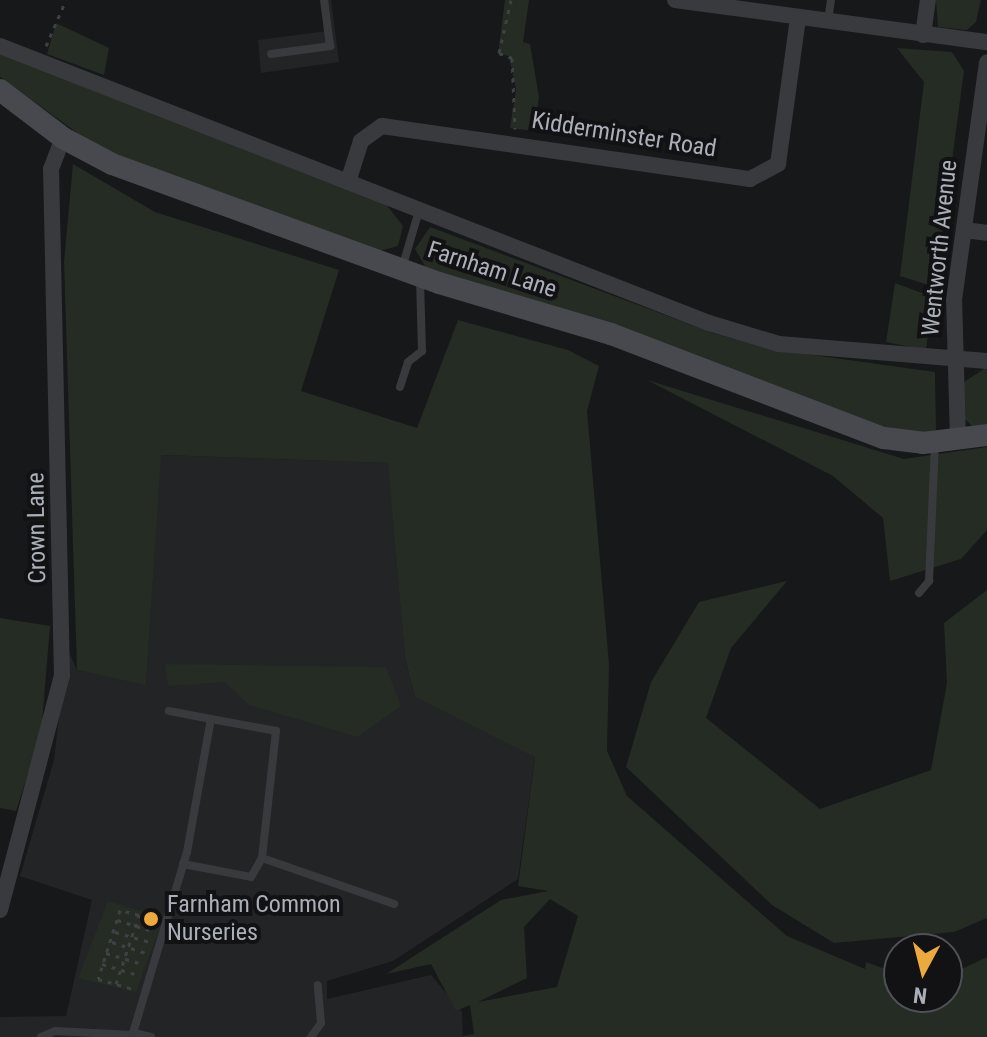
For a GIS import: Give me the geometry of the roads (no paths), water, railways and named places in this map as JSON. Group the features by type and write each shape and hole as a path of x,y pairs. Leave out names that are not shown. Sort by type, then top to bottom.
{"street":[{"path":"675,0 987,42"},
{"path":"923,35 928,0"},
{"name":"Kidderminster Road","path":"348,182 361,141 382,126 513,142 750,179 778,164 798,18"},
{"path":"0,46 419,211 779,344 987,361"},
{"name":"Wentworth Avenue","path":"958,440 954,360 964,230 987,62"},
{"name":"Farnham Lane","path":"0,90 63,138 112,164 410,272 611,334 884,438 935,442 987,435"},
{"name":"Crown Lane","path":"0,910 62,676 51,169 63,138"},
{"path":"964,230 987,233"}],"lane":[{"path":"271,54 330,46 324,0"},
{"path":"828,21 831,0"},
{"path":"400,387 405,367 422,351 410,272 419,211"},
{"path":"919,593 929,581 935,442"},
{"path":"169,711 276,731 262,858 251,877 183,864"},
{"path":"133,1035 183,864 211,719"},
{"path":"262,858 394,904"},
{"path":"311,1037 321,1023 318,985"},
{"path":"41,1037 151,1037"}],"place":[{"name":"Farnham Common Nurseries","path":"151,919"}]}
